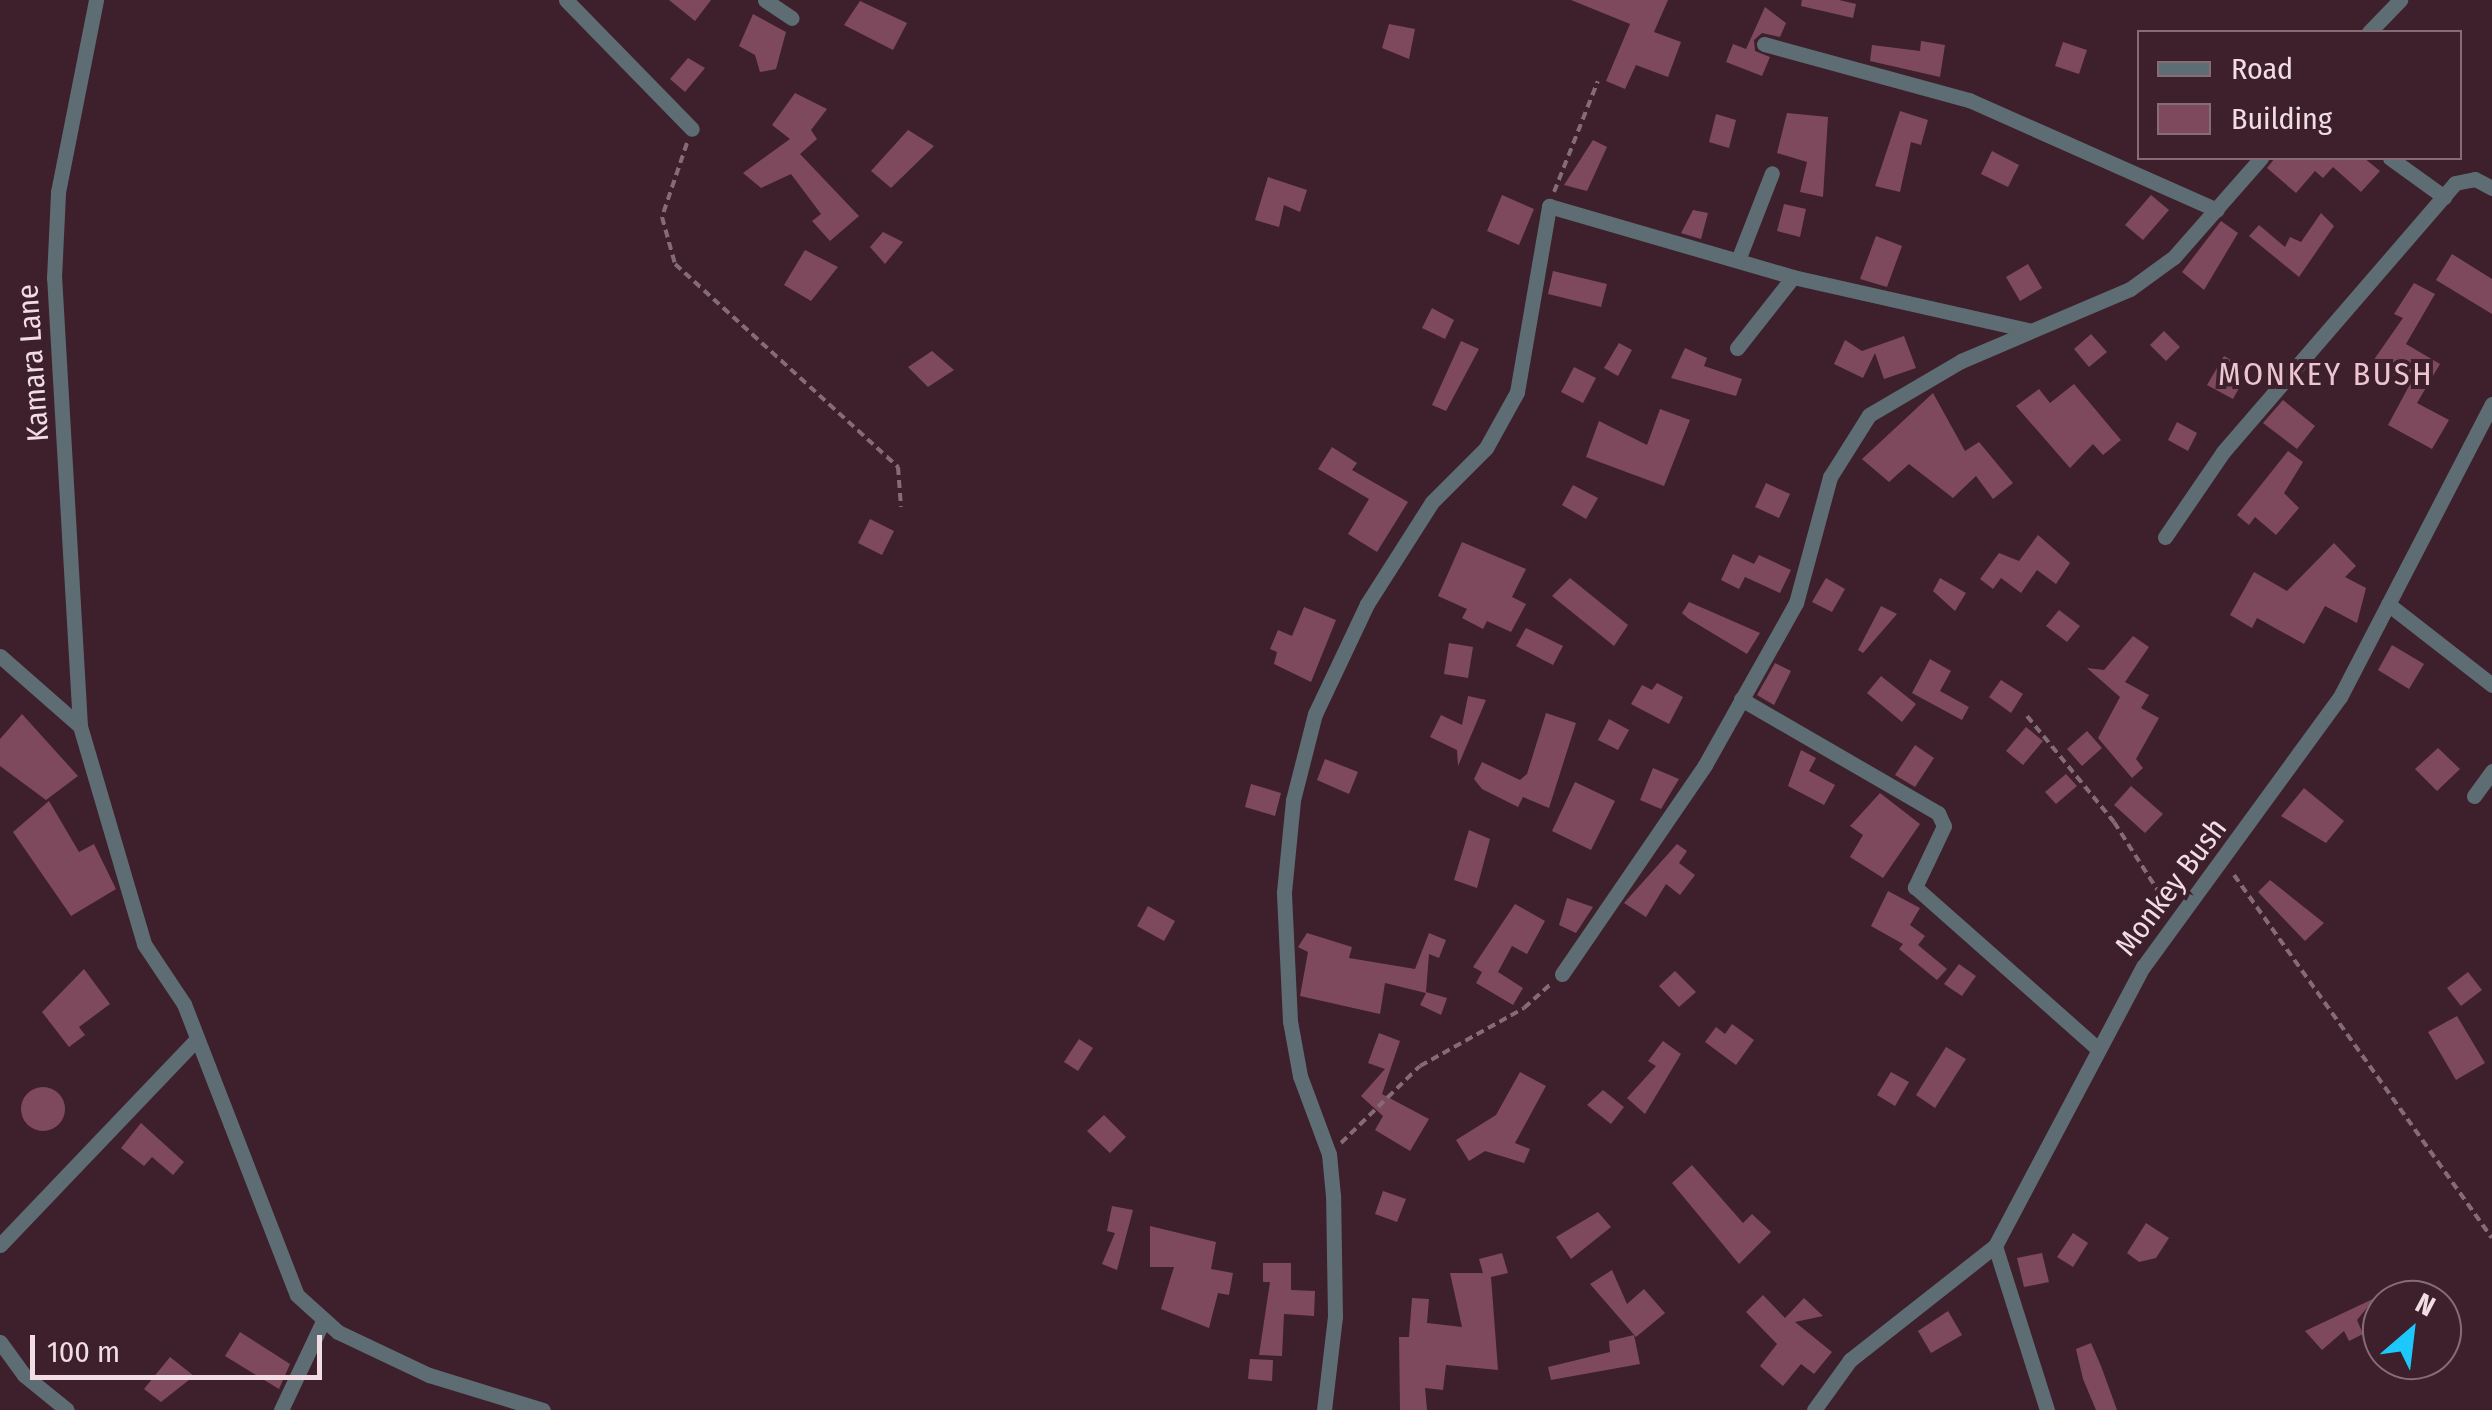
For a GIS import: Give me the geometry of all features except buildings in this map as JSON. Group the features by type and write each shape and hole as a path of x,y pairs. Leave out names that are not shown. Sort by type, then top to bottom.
{"street":[{"name":"Kamara Lane","path":"96,0 58,192 54,278 80,726 144,944 184,1004 195,1041 297,1296 323,1321"},
{"path":"566,0 692,129"},
{"path":"765,0 792,18"},
{"path":"2371,30 2400,0"},
{"path":"1764,44 1969,100 2218,210"},
{"path":"1562,974 1741,700 1796,603 1830,477 1869,414 2029,330 2130,289 2174,257 2260,160"},
{"path":"2393,160 2444,197"},
{"path":"1738,260 1772,173"},
{"path":"2164,537 2224,452 2444,197 2465,178 2492,188"},
{"path":"1324,1410 1335,1317 1329,1154 1300,1076 1290,1020 1284,892 1294,800 1315,714 1367,604 1432,502 1486,448 1517,392 1550,206 1793,278 2029,330"},
{"path":"1737,348 1793,278"},
{"name":"Monkey Bush","path":"1814,1410 1850,1360 1995,1246 2097,1048 2176,916 2224,863 2340,696 2492,404"},
{"path":"2388,604 2492,685"},
{"path":"0,656 80,726"},
{"path":"1741,700 1938,813 1944,826 1915,886 2097,1048"},
{"path":"2474,796 2492,771"},
{"path":"0,1246 195,1041"},
{"path":"1995,1246 2046,1410"},
{"path":"281,1410 323,1321 429,1375 543,1410"},
{"path":"0,1342 24,1375 67,1410"}],"path":[{"path":"1550,206 1598,81"},
{"path":"692,129 662,217 675,264 898,468 900,508"},
{"path":"2027,716 2114,822 2176,916"},
{"path":"2224,863 2492,1238"},
{"path":"1329,1154 1420,1066 1524,1008 1562,974"}],"district":[{"name":"MONKEY BUSH","path":"2326,374"}]}
